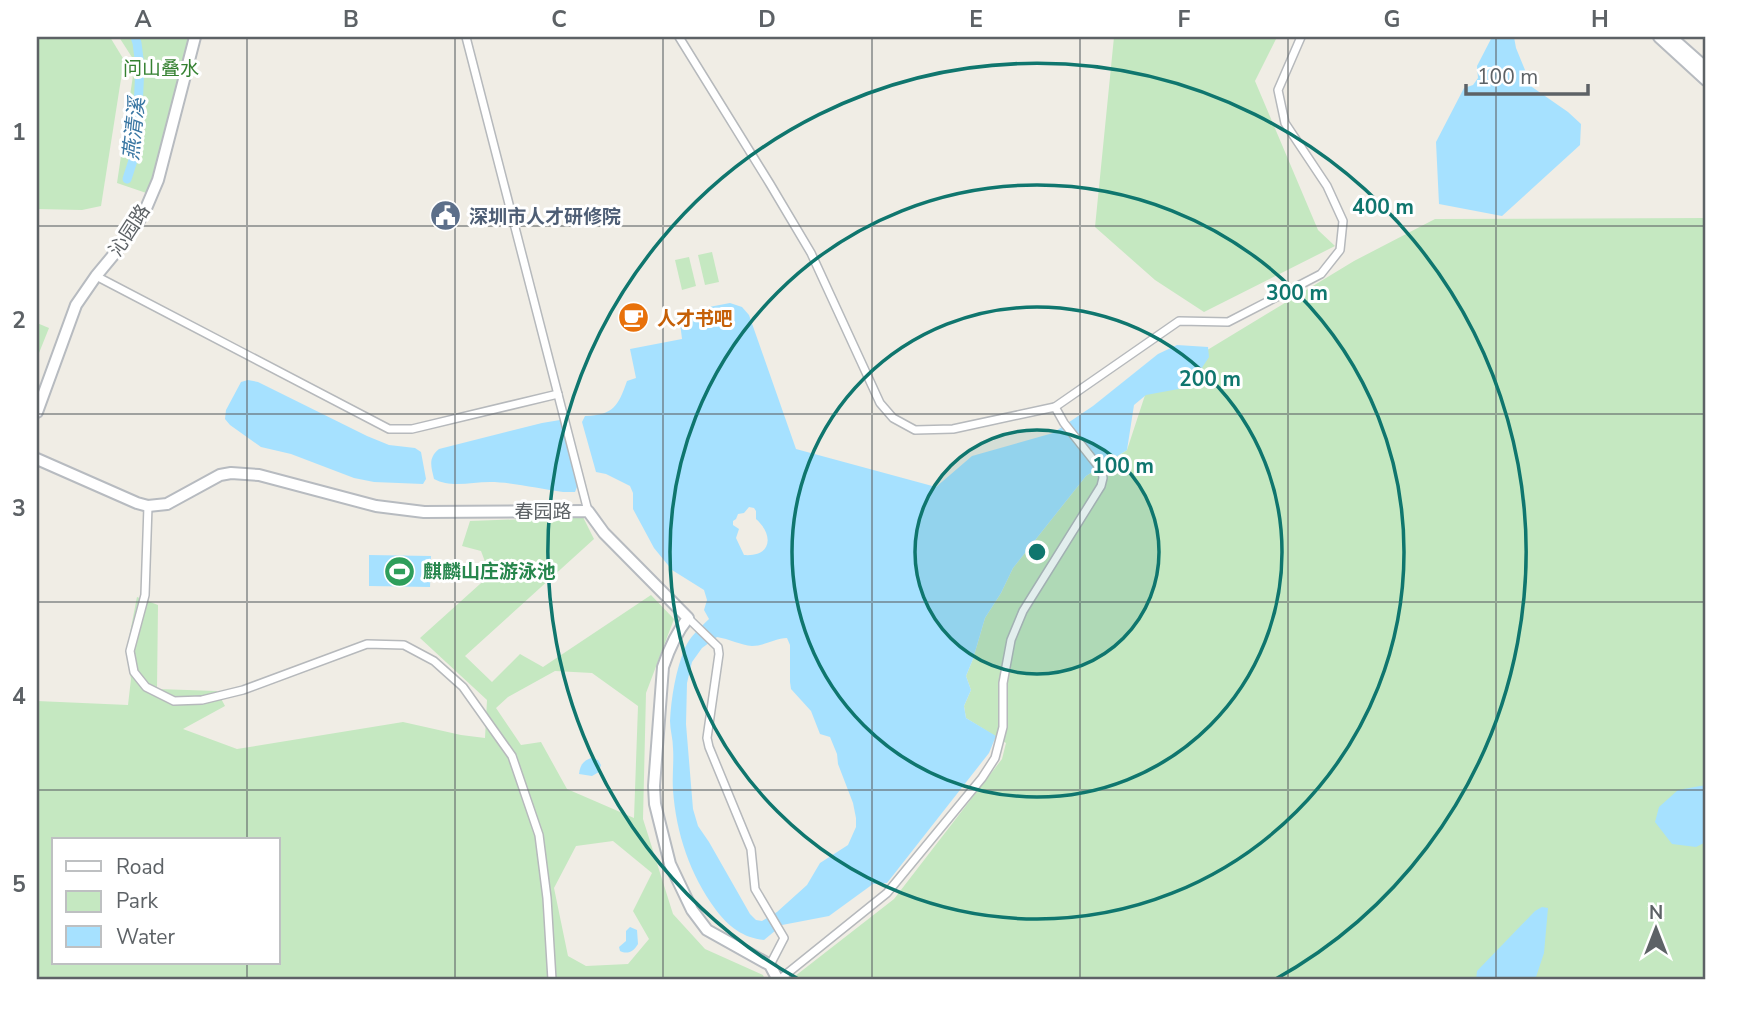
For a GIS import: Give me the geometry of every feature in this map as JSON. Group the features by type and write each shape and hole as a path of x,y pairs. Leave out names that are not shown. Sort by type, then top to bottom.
{"street":[{"name":"沁园路","path":"37,412 76,305 144,213 158,180 195,37"},
{"path":"466,37 588,511"},
{"path":"679,37 811,253 880,403 893,418 915,430 934,431 1055,407 1179,321 1228,322 1321,274 1340,250 1343,221 1327,186 1285,123 1278,90 1301,37"},
{"path":"1659,37 1706,80"},
{"path":"1671,37 1706,68"},
{"path":"96,276 389,429 412,429 558,394"},
{"path":"770,965 784,938 755,889 751,849 707,738 718,647 688,618 679,629 663,667 654,786 655,804 670,864 692,910 707,930 770,965 779,980 887,893 982,778 995,758 1003,726 1003,683 1011,640 1023,611 1101,486 1103,478 1102,471 1064,423 1055,407"},
{"path":"37,459 148,506 145,595 130,651 134,672 146,687 174,701 202,700 243,690 367,644 404,645 434,661 463,687 512,756 539,835 547,898 552,980"},
{"name":"春园路","path":"148,506 167,504 219,475 231,473 259,475 376,506 424,512 588,511 604,533 688,618"}],"green space":[{"path":"37,37 110,37 124,60 101,206 82,210 37,209"},
{"name":"问山叠水","path":"119,37 197,37 155,196 117,183 135,62"},
{"path":"1114,37 1277,37 1255,81 1318,230 1335,246 1204,312 1155,280 1095,227"},
{"path":"1706,218 1706,980 790,980 894,899 1002,759 1006,743 966,718 964,706 971,690 966,676 985,618 1013,568 1086,476 1127,450 1148,386 1354,261 1435,219"},
{"path":"712,252 719,282 705,285 698,255"},
{"path":"689,257 696,286 682,290 675,260"},
{"path":"37,323 49,328 37,358"},
{"path":"583,517 594,539 465,656 492,682 520,654 543,667 651,595 674,619 646,693 643,819 673,914 705,949 763,975 765,980 37,980 37,701 128,705 131,679 126,653 137,597 158,605 157,689 217,691 225,706 183,729 237,749 403,722 485,738 487,700 420,638 490,575 481,551 462,546 470,521","holes":["555,671 592,673 638,706 634,818 567,789 541,742 521,745 496,708 508,697","613,841 652,873 633,911 649,939 628,964 586,966 568,956 554,888 576,846"]}],"water":[{"path":"1492,37 1514,37 1532,87 1581,124 1580,145 1502,216 1439,204 1436,142 1464,88 1473,85 1478,78 1477,66"},
{"path":"730,303 742,307 749,315 796,449 936,487 972,456 1053,433 1093,406 1158,354 1177,345 1208,347 1209,357 1192,383 1184,388 1146,395 1134,405 1127,450 1086,476 1013,568 985,618 966,676 971,690 964,706 966,718 996,736 989,753 887,883 873,884 829,916 782,925 764,940 749,937 737,930 716,910 692,868 677,822 670,721 672,703 685,648 692,636 709,619 704,610 707,600 704,590 672,570 654,548 633,509 630,486 596,472 582,422 585,416 603,414 614,408 627,381 636,378 630,349 682,339 680,323 688,311","holes":["749,507 756,511 756,519 766,532 767,544 760,552 744,555 736,538 739,529 733,525 733,521","717,637 752,646 787,638 790,645 791,689 811,711 820,734 830,737 856,818 856,827 848,845 820,863 807,885 777,912 762,921 756,920 750,914 698,826 693,809 686,724 687,683 692,662 702,648"]},
{"path":"241,382 258,382 389,445 415,448 421,452 426,479 423,484 374,482 354,478 291,454 261,447 225,419 226,410"},
{"path":"560,420 567,428 580,480 575,492 499,482 461,484 434,479 432,459 439,449"},
{"name":"麒麟山庄游泳池","path":"369,555 431,556 430,587 369,586"},
{"path":"591,758 598,760 601,765 599,772 592,776 579,774 582,764"},
{"path":"1706,785 1706,842 1696,847 1672,844 1655,822 1659,807 1678,790"},
{"path":"1542,907 1548,908 1544,953 1535,980 1476,980 1477,971"},
{"path":"630,927 637,930 638,944 635,949 626,953 620,951 619,947 626,941 626,931"}],"waterway":[{"name":"燕清溪","path":"127,179 136,151 140,66 135,37"}],"place":[{"name":"深圳市人才研修院","path":"446,216"},
{"name":"人才书吧","path":"634,318"},
{"name":"麒麟山庄游泳池","path":"400,571"}]}
